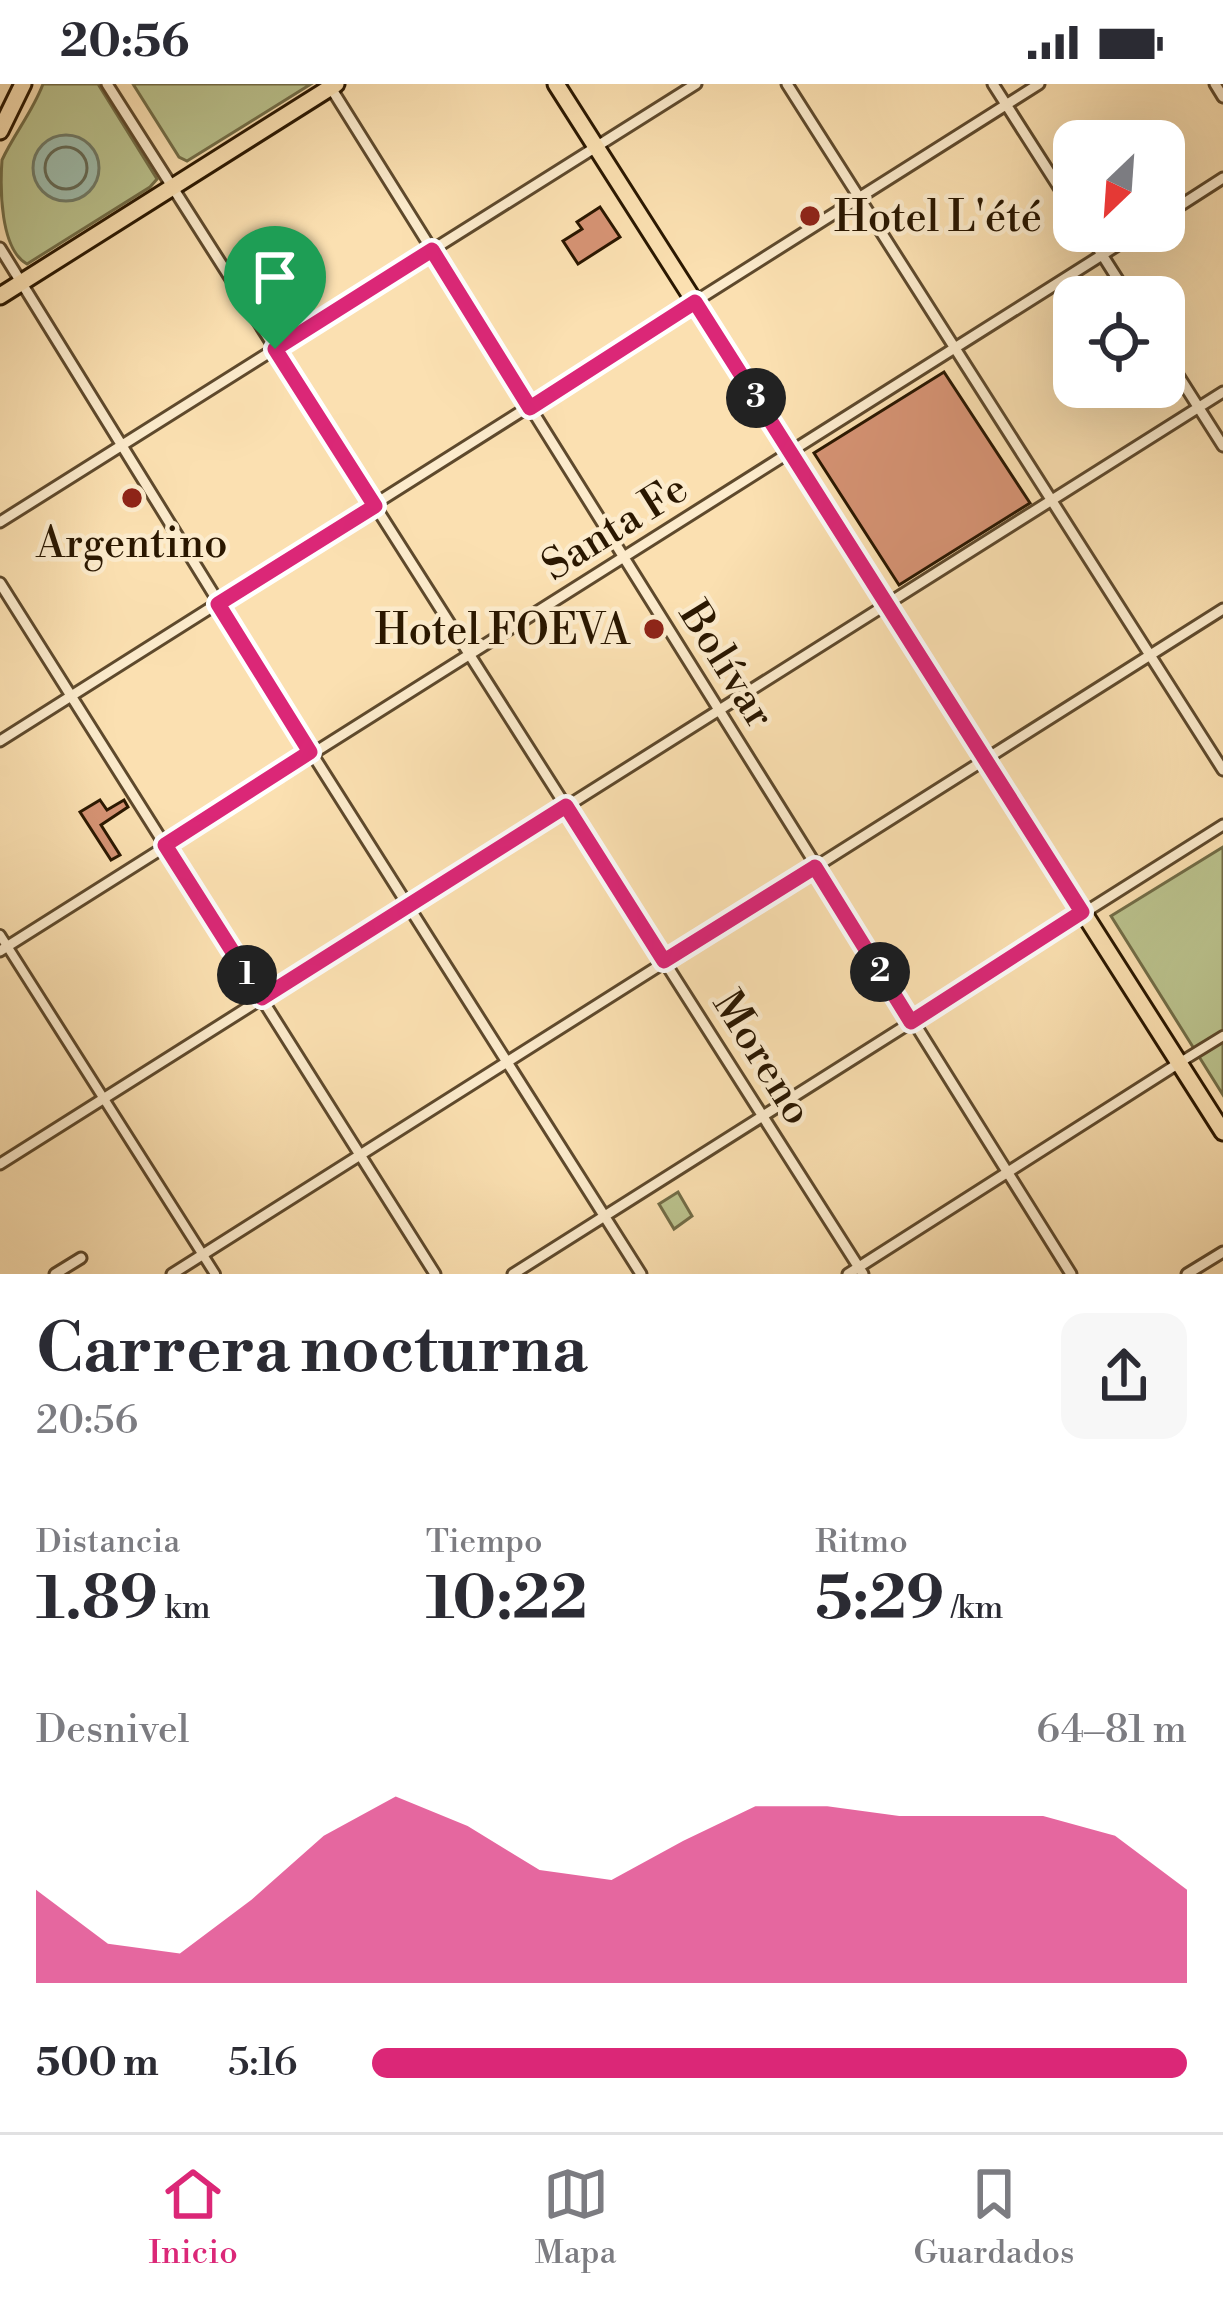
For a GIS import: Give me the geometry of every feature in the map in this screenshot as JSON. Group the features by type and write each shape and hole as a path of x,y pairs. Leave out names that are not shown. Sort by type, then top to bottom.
{"main road":[{"path":"0,130 23,84"},
{"path":"556,84 1223,1132"},
{"path":"0,296 333,86"}],"street":[{"name":"Moreno","path":"107,84 857,1272"},
{"path":"0,522 696,84"},
{"path":"787,84 1223,770"},
{"path":"994,84 1053,178"},
{"path":"0,741 1040,84"},
{"path":"1215,84 1223,97"},
{"name":"Bolívar","path":"333,86 1071,1274"},
{"path":"1185,202 1223,178"},
{"path":"0,248 310,752 641,1274"},
{"path":"1100,252 1116,276"},
{"name":"Santa Fe","path":"4,949 1107,252"},
{"path":"1185,386 1223,446"},
{"path":"0,1164 1223,392"},
{"path":"0,583 435,1274"},
{"path":"172,1274 1223,609"},
{"path":"513,1274 1223,824"},
{"path":"0,935 4,949 215,1274"},
{"path":"857,1272 1223,1036"},
{"path":"1187,1274 1223,1252"},
{"path":"55,1274 81,1258"}],"green space":[{"path":"43,84 98,84 157,179 27,264 7,232 2,160"},
{"path":"133,84 311,84 187,161 179,157"},
{"path":"1223,847 1223,1095 1111,916"},
{"path":"678,1192 692,1216 674,1229 659,1204"}],"water":[{"path":"66,135 89,145 99,168 89,191 66,201 43,191 33,168 43,145"}],"building":[{"path":"600,207 620,237 578,264 563,241 582,229 577,222"},
{"path":"944,372 1030,503 899,585 814,453"},
{"path":"100,800 107,810 124,800 128,807 101,825 120,855 111,860 80,812"}],"place":[{"name":"Hotel L'été","path":"810,216"},
{"name":"Argentino","path":"132,498"},
{"name":"Hotel FOEVA","path":"654,629"}],"route":[{"path":"432,250 530,408 695,302 1082,912 911,1022 815,867 664,961 566,806 262,998 165,845 310,752 218,604 375,506 275,349 432,250"}]}
